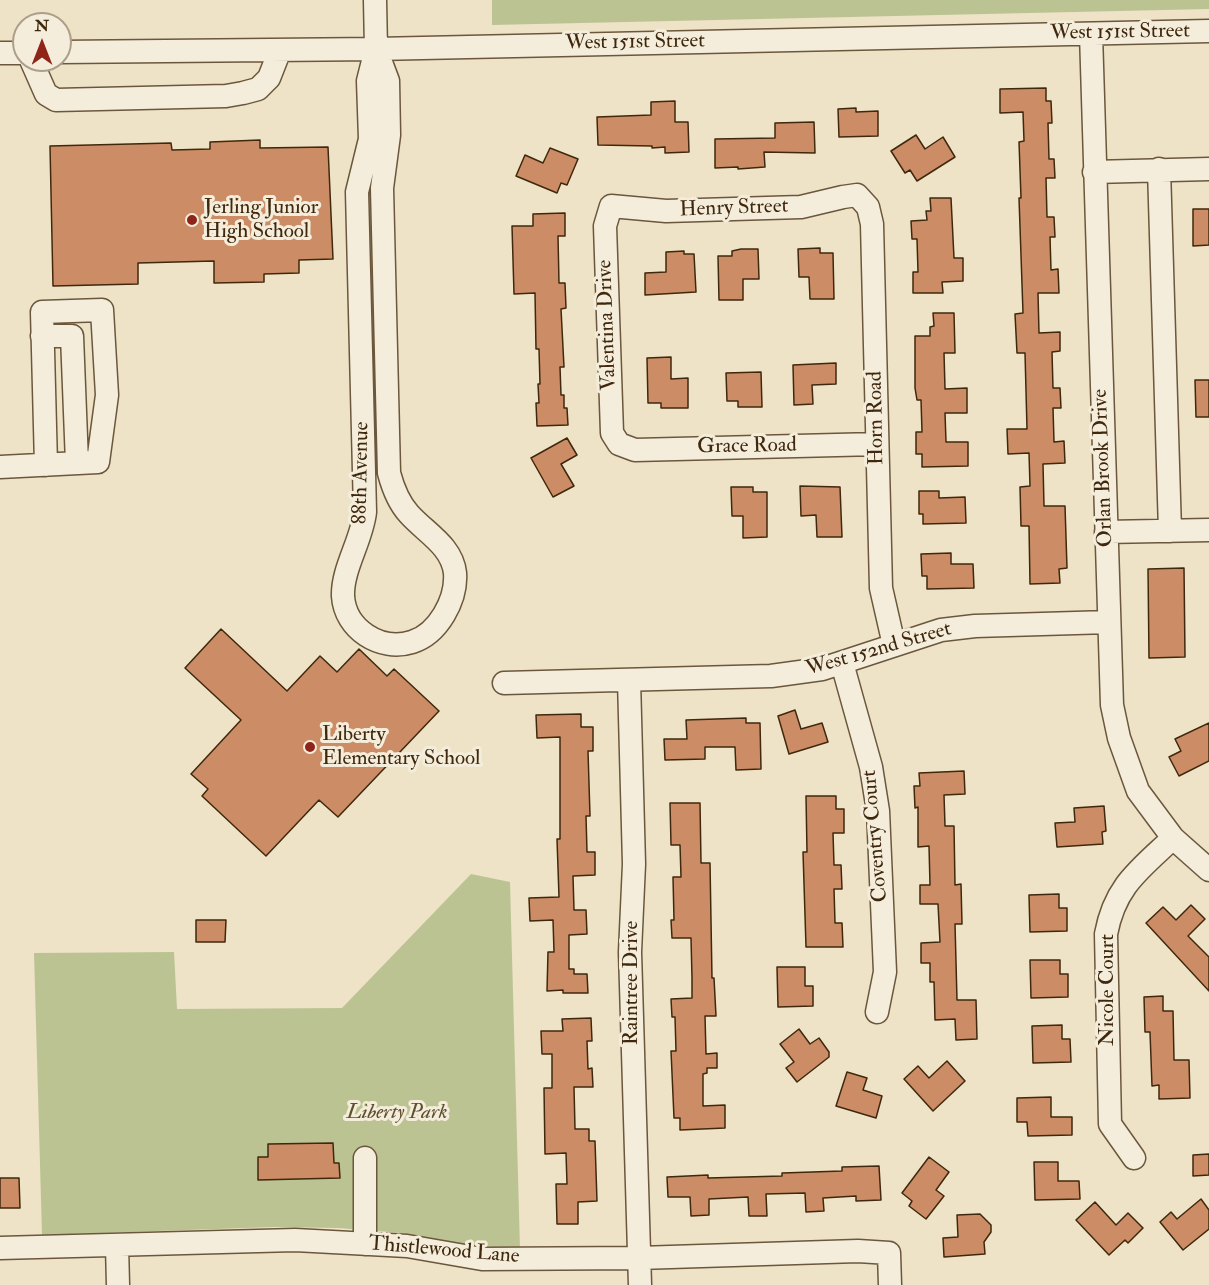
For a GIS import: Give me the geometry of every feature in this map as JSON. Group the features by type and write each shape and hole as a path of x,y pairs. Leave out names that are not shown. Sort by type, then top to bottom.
{"street":[{"name":"88th Avenue","path":"375,0 376,49 368,81 370,140 357,192 366,512 346,575 343,598 345,609 360,632 387,644 404,644 415,641 440,621 452,597 455,574 446,549 408,513 399,501 389,473 382,188 388,146 388,81 376,49"},
{"name":"West 151st Street","path":"72,52 376,49 1209,31"},
{"name":"Orlan Brook Drive","path":"1091,34 1112,705 1119,738 1138,791 1173,838 1209,870"},
{"path":"36,72 46,94 56,100 226,96 258,89 269,78 280,50"},
{"path":"1159,169 1170,531"},
{"path":"1094,172 1209,169"},
{"name":"Henry Street","path":"611,206 666,211 801,207 843,196 857,195"},
{"name":"Horn Road","path":"857,195 868,207 872,224 881,588 894,645"},
{"name":"Valentina Drive","path":"611,206 604,226 612,433 619,444"},
{"path":"46,465 42,312 102,310 107,395 87,463"},
{"path":"42,336 72,336 87,463"},
{"name":"Grace Road","path":"619,444 635,450 877,444"},
{"path":"0,467 87,463"},
{"path":"1106,532 1209,530"},
{"name":"West 152nd Street","path":"504,682 771,676 822,669 941,630 968,626 1110,622"},
{"name":"Coventry Court","path":"842,663 871,767 878,811 885,972 877,1012"},
{"name":"Raintree Drive","path":"629,680 634,864 630,952 640,1285"},
{"name":"Nicole Court","path":"1134,1158 1110,1124 1106,934 1110,915 1118,896 1133,876 1173,838"},
{"path":"364,1158 365,1244"},
{"name":"Thistlewood Lane","path":"0,1248 295,1240 407,1246 482,1259 639,1258 858,1251 889,1253 890,1285"},
{"path":"117,1245 118,1285"}],"green space":[{"path":"492,0 1209,0 1209,9 492,25"},
{"name":"Liberty Park","path":"471,874 510,882 520,1249 466,1245 401,1233 338,1228 275,1227 42,1235 34,953 174,952 177,1009 342,1008"}],"building":[{"path":"1046,88 1046,101 1051,101 1052,123 1048,123 1049,159 1054,159 1055,178 1046,178 1047,217 1054,217 1055,237 1050,237 1051,270 1058,269 1059,293 1038,293 1039,333 1060,332 1060,351 1052,352 1053,388 1060,388 1061,408 1053,408 1054,442 1064,441 1065,463 1043,464 1044,506 1065,506 1067,568 1059,569 1060,583 1030,584 1029,526 1021,526 1020,487 1030,486 1029,453 1008,454 1007,429 1027,429 1025,353 1017,353 1015,314 1023,313 1019,142 1024,141 1023,112 1000,113 1000,89"},
{"path":"675,101 675,122 688,122 689,152 665,153 665,147 652,148 652,146 598,145 597,117 651,115 651,102"},
{"path":"856,108 856,112 878,111 878,136 839,137 838,109"},
{"path":"814,122 815,153 764,152 765,167 715,168 715,139 775,138 775,123"},
{"path":"916,135 925,149 943,137 955,157 917,181 910,170 905,173 891,151"},
{"name":"Jerling Junior High School","path":"260,140 260,148 328,147 333,259 299,260 299,273 264,274 264,282 214,283 214,261 138,263 138,284 53,286 50,146 171,143 172,150 210,149 210,142"},
{"path":"550,148 578,159 567,185 561,183 557,193 516,176 525,155 543,163"},
{"path":"930,198 951,198 954,258 963,258 963,281 942,282 943,293 913,293 913,272 918,272 917,239 912,239 911,221 927,220 926,211 931,211"},
{"path":"1193,209 1209,209 1209,245 1193,246"},
{"path":"565,213 565,236 558,236 559,283 565,283 566,308 561,309 564,367 560,367 561,395 564,395 568,425 537,426 536,403 539,403 538,384 540,384 539,349 536,349 535,293 514,294 512,226 533,226 533,214"},
{"path":"820,248 820,253 833,253 834,299 810,299 809,277 799,277 798,249"},
{"path":"758,249 759,279 743,279 743,300 719,300 718,256 732,256 732,251"},
{"path":"684,251 684,254 694,254 696,292 645,295 645,273 666,272 666,252"},
{"path":"933,313 954,313 955,353 944,353 945,389 967,388 967,413 945,413 946,442 968,442 968,466 922,467 922,454 916,454 916,432 922,432 921,400 917,400 915,388 915,336 930,336 930,327 934,326"},
{"path":"671,357 671,379 688,378 688,408 661,408 661,403 648,403 647,358"},
{"path":"836,363 836,384 812,385 813,404 794,405 793,365"},
{"path":"761,372 762,407 738,407 738,401 727,401 726,373"},
{"path":"1195,380 1209,380 1209,417 1196,417"},
{"path":"567,438 577,455 561,464 574,486 553,497 531,458"},
{"path":"800,486 840,487 842,537 817,537 816,515 801,516"},
{"path":"731,487 753,487 753,492 767,492 767,537 743,538 743,516 732,516"},
{"path":"919,491 939,491 939,498 965,497 966,523 923,524 923,514 919,514"},
{"path":"951,553 951,564 973,564 974,588 927,589 927,576 922,576 921,554"},
{"path":"1184,568 1185,657 1149,658 1148,569"},
{"name":"Liberty Elementary School","path":"221,629 287,691 320,656 337,672 359,649 387,676 394,669 439,711 338,817 319,800 266,856 202,796 208,789 191,774 241,720 185,668"},
{"path":"795,710 801,729 822,723 828,742 789,754 778,716"},
{"path":"581,714 581,727 593,727 593,751 588,751 590,816 586,816 587,852 595,852 595,875 573,876 574,910 586,910 587,934 569,935 569,969 574,969 574,974 587,974 588,993 563,993 563,990 547,991 548,952 554,952 553,920 530,921 529,898 559,897 557,839 560,839 560,737 537,738 536,715"},
{"path":"746,718 746,723 760,723 761,769 736,770 735,747 705,747 705,759 665,760 664,739 687,739 686,720"},
{"path":"1209,723 1209,761 1179,776 1169,757 1181,751 1175,739"},
{"path":"964,771 965,794 944,795 945,826 954,826 955,885 961,884 962,924 955,924 957,1000 976,1000 977,1039 956,1040 955,1019 935,1020 934,982 930,982 930,963 921,963 921,943 940,942 938,904 920,904 920,885 930,885 929,846 918,847 918,807 915,808 914,786 920,786 919,773"},
{"path":"806,796 836,796 836,809 844,809 844,833 833,833 834,865 841,865 842,889 834,889 835,923 842,923 843,947 806,947 803,852 807,852"},
{"path":"670,803 700,803 701,863 710,863 712,978 714,978 716,1016 705,1016 706,1054 717,1053 717,1068 707,1068 707,1073 703,1074 703,1106 725,1105 725,1128 680,1130 680,1118 674,1118 671,1051 676,1051 675,1017 672,1017 671,999 692,998 692,978 691,938 672,938 673,877 681,877 680,845 671,845"},
{"path":"1104,806 1106,831 1102,832 1103,844 1057,847 1055,823 1075,822 1074,808"},
{"path":"1059,894 1059,908 1067,908 1067,931 1030,932 1029,895"},
{"path":"1191,905 1205,919 1188,936 1209,957 1209,991 1146,923 1163,907 1176,920"},
{"path":"196,920 226,920 225,942 196,942"},
{"path":"1030,960 1060,960 1060,974 1068,974 1068,997 1031,998"},
{"path":"777,967 805,967 805,986 813,986 813,1006 778,1007"},
{"path":"1163,996 1163,1011 1173,1011 1174,1060 1189,1060 1190,1098 1159,1099 1159,1085 1152,1086 1150,1032 1145,1032 1144,997"},
{"path":"591,1018 592,1041 587,1041 588,1069 592,1068 593,1087 574,1087 575,1129 589,1129 589,1141 595,1141 597,1201 578,1202 578,1224 557,1224 556,1184 567,1184 566,1153 545,1154 544,1088 552,1088 552,1054 542,1054 541,1031 563,1031 562,1019"},
{"path":"1062,1025 1062,1039 1070,1039 1071,1062 1033,1063 1032,1026"},
{"path":"799,1029 810,1044 819,1038 829,1052 829,1057 797,1082 786,1068 794,1062 780,1044"},
{"path":"947,1061 965,1081 933,1111 904,1079 918,1066 929,1078"},
{"path":"847,1072 867,1078 863,1090 882,1096 876,1118 836,1106"},
{"path":"1051,1097 1051,1117 1072,1117 1072,1135 1028,1136 1027,1122 1017,1122 1017,1098"},
{"path":"333,1143 334,1163 339,1163 340,1178 258,1180 258,1157 268,1157 268,1144"},
{"path":"1209,1154 1209,1175 1193,1176 1193,1155"},
{"path":"929,1157 949,1172 936,1190 944,1196 926,1219 909,1206 912,1201 902,1193"},
{"path":"1034,1162 1058,1162 1058,1181 1079,1181 1080,1199 1035,1200"},
{"path":"879,1166 881,1200 856,1201 856,1196 823,1198 824,1211 806,1212 805,1193 766,1194 767,1216 749,1216 748,1197 709,1199 709,1215 691,1216 690,1197 668,1197 667,1177 782,1176 782,1173 842,1171 842,1167"},
{"path":"0,1178 19,1178 20,1208 0,1208"},
{"path":"1201,1199 1209,1210 1209,1229 1183,1250 1160,1222 1171,1212 1177,1219"},
{"path":"1095,1202 1116,1225 1128,1213 1143,1228 1128,1243 1125,1240 1109,1255 1076,1220"},
{"path":"980,1214 991,1225 991,1232 984,1242 985,1254 944,1257 943,1238 958,1237 957,1215"}],"place":[{"name":"Jerling Junior High School","path":"192,220"},
{"name":"Liberty Elementary School","path":"310,747"}]}
